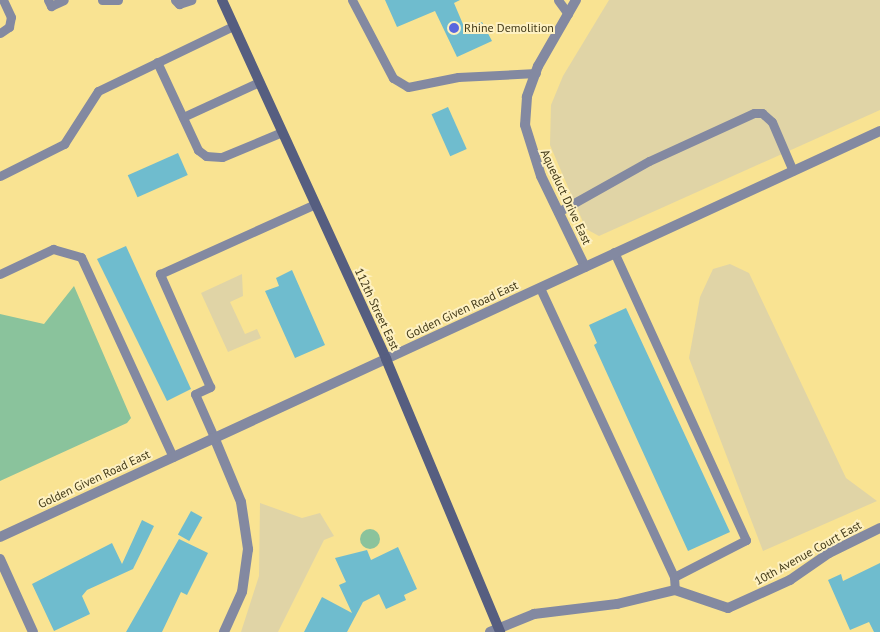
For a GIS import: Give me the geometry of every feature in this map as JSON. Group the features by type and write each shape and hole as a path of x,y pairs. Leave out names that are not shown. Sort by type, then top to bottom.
{"main road":[{"name":"112th Street East","path":"222,0 386,359 496,631"}],"street":[{"name":"Aqueduct Drive East","path":"576,0 536,73 527,97 525,125 528,143 558,212 585,267"},
{"name":"Golden Given Road East","path":"0,537 614,252 880,131"},
{"path":"214,437 241,502 248,550 242,592 224,632"},
{"name":"10th Avenue Court East","path":"675,590 716,606 740,604 880,528"},
{"path":"0,559 33,632"},
{"path":"496,631 534,614 617,604 675,590"}],"lane":[{"path":"0,33 9,27 11,17 3,0"},
{"path":"48,0 51,6 64,0"},
{"path":"102,0 118,0"},
{"path":"175,0 179,4 191,0"},
{"path":"352,0 389,71 408,87 458,77 536,73"},
{"path":"558,0 568,14"},
{"path":"0,176 64,144 91,96 233,26"},
{"path":"157,62 198,150 214,158 282,132"},
{"path":"183,117 259,82"},
{"path":"558,212 649,161 754,113 762,113 772,122 793,171"},
{"path":"214,437 195,394 210,387 160,274 315,204"},
{"path":"0,274 54,249 81,257 172,457"},
{"path":"614,252 746,540 674,577"},
{"path":"540,288 674,577 675,590"}],"shaded area":[{"path":"609,0 880,0 880,110 599,236 586,229 550,145 551,105 563,76"},
{"path":"730,264 749,273 846,478 877,501 763,551 689,358 700,297 713,269"},
{"path":"242,274 243,296 230,302 245,334 257,329 261,338 228,352 201,293"},
{"path":"74,286 131,418 127,423 0,481 0,314 44,324"},
{"path":"260,503 302,518 320,513 334,536 324,540 278,632 241,632 259,576"},
{"path":"370,529 377,532 380,539 377,546 370,549 363,546 360,539 363,532"}],"building":[{"name":"Rhine Demolition","path":"385,0 460,0 454,3 465,29 482,22 492,41 457,57 435,11 397,27"},
{"path":"448,107 467,149 450,156 432,114"},
{"path":"178,153 188,175 138,197 128,175"},
{"path":"126,246 191,389 167,401 97,259"},
{"path":"292,270 325,345 295,358 265,291 279,286 276,278"},
{"path":"626,308 730,532 688,551 594,345 597,343 589,325"},
{"path":"191,511 202,517 189,541 178,535"},
{"path":"142,520 154,526 133,569 87,590 82,596 90,614 54,631 32,584 112,543 122,564"},
{"path":"179,539 208,553 187,595 181,592 162,632 126,632"},
{"path":"398,547 417,589 404,595 406,600 386,609 379,594 363,602 347,632 304,632 322,597 352,613 339,585 346,582 335,558 367,550 371,560"},
{"path":"880,563 880,632 874,632 869,622 850,630 828,580 841,574 843,581"}],"place":[{"name":"Rhine Demolition","path":"454,28"}]}
